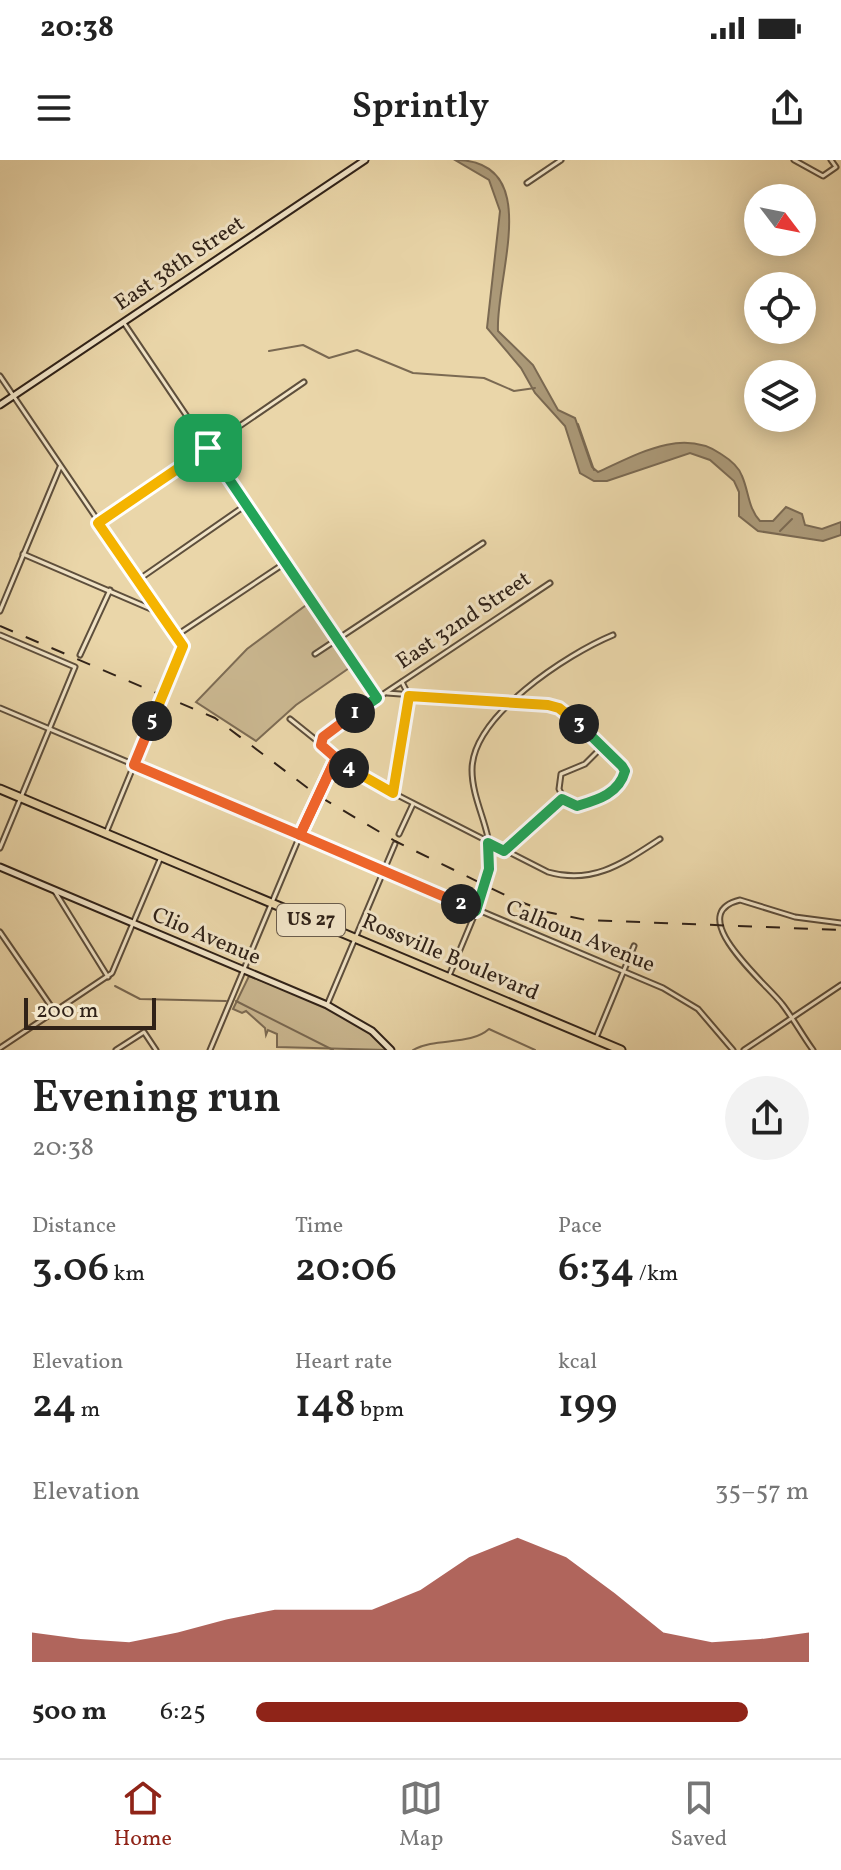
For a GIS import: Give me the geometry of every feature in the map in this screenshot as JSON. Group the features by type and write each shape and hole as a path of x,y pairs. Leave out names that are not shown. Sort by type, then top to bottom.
{"highway":[{"name":"Rossville Boulevard","path":"0,789 621,1050"}],"main road":[{"name":"East 38th Street","path":"0,405 365,160"},
{"name":"Clio Avenue","path":"0,867 327,1005 372,1031 391,1050"}],"street":[{"path":"527,183 561,160"},
{"path":"794,160 823,176 836,167 831,160"},
{"path":"123,322 377,698"},
{"path":"0,376 183,646 106,833"},
{"path":"98,523 304,382"},
{"path":"0,611 60,467"},
{"path":"138,580 246,505"},
{"path":"315,654 483,543"},
{"path":"23,554 161,613"},
{"path":"177,635 285,563"},
{"name":"East 32nd Street","path":"321,745 328,731 550,583"},
{"path":"80,655 110,590"},
{"path":"0,635 75,667 0,848"},
{"path":"449,977 489,869 488,843 473,781 473,757 484,731 507,703 613,635"},
{"path":"393,793 409,696 402,682"},
{"path":"386,692 559,708 602,747 625,771 619,786 597,800 577,806 562,799 559,789 561,774 585,764 602,747"},
{"name":"Calhoun Avenue","path":"0,708 682,997 712,1023 733,1050"},
{"path":"290,719 336,758 393,793 548,872 580,877 616,868 660,839"},
{"path":"210,1050 300,835 336,758"},
{"path":"504,851 562,799"},
{"path":"399,834 413,804"},
{"path":"327,1005 395,844"},
{"path":"0,1048 108,977 161,857"},
{"path":"54,890 108,977"},
{"path":"813,1050 791,1017 729,946 721,924 728,905 740,900 795,917 841,923"},
{"path":"0,932 55,1012"},
{"path":"595,1039 634,946"},
{"path":"744,1050 841,985"},
{"path":"116,1050 144,1032 156,1050"}],"shaded area":[{"path":"455,160 483,165 499,179 507,200 509,225 498,331 533,365 558,410 575,418 592,467 598,472 643,452 675,443 706,446 739,469 753,511 760,521 773,521 786,507 802,514 805,525 822,529 841,522 841,535 823,541 758,531 739,516 739,492 734,481 710,460 690,453 607,481 594,481 580,473 565,426 535,393 521,368 487,328 500,211 489,180"},
{"path":"309,603 352,666 296,705 256,741 196,702 247,649"},
{"path":"249,976 341,1014 387,1050 277,1047 277,1034 268,1030 266,1035 265,1028 246,1011 242,1013 233,1009"}],"waterway":[{"path":"269,351 303,345 329,358 357,350 413,373 484,378 514,391 535,388"},
{"path":"578,424 594,470"},
{"path":"780,531 792,519"},
{"path":"115,986 140,999 226,1001"},
{"path":"236,1001 333,1050"},
{"path":"413,1050 472,1038 489,1029 535,1050"}],"railway":[{"path":"0,626 215,718 317,795 395,841 511,898 547,912 586,920 841,930"}],"route":[{"path":"208,448 98,523 183,646 134,765 300,835 317,795 336,758 362,777 393,793 397,787 399,748 409,696 536,703 559,708 622,766 625,771 623,780 597,800 577,806 562,799 504,851 488,843 491,854 487,885 476,911 300,835 336,758 321,745 323,737 377,698 208,448"}]}
